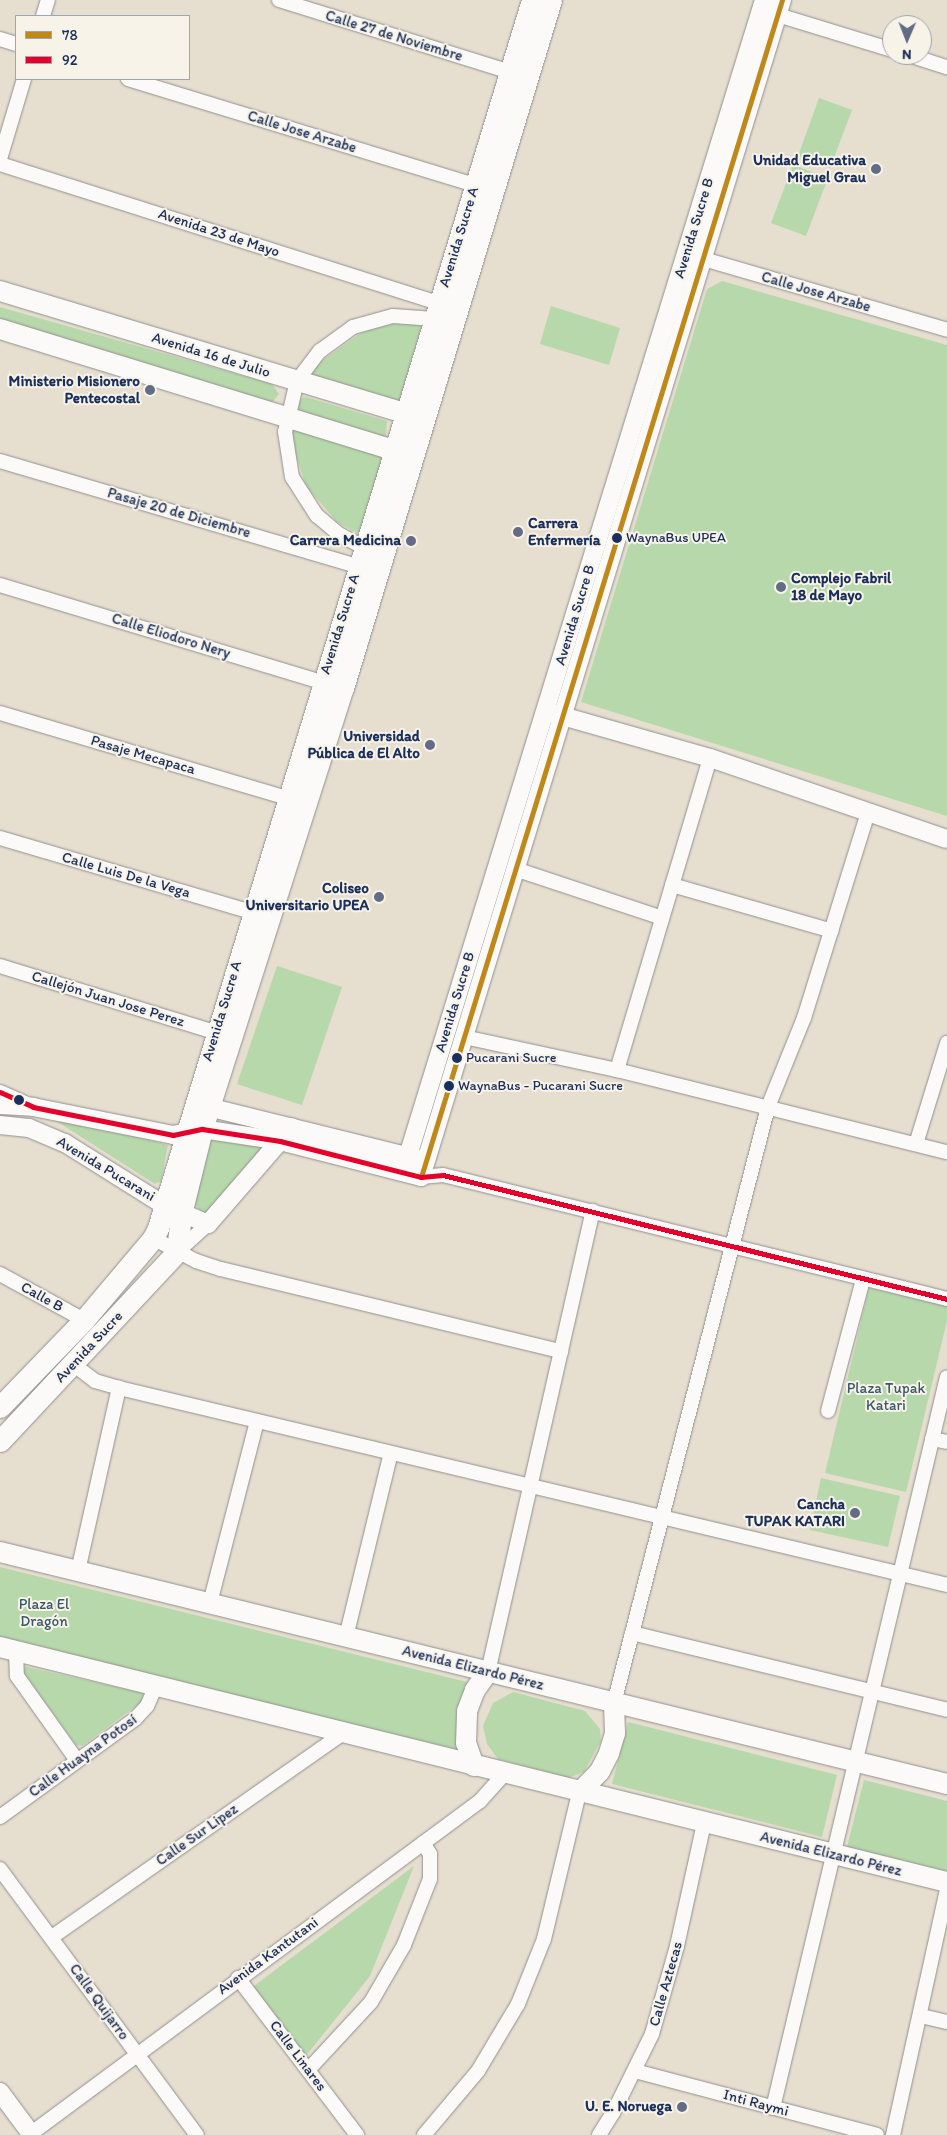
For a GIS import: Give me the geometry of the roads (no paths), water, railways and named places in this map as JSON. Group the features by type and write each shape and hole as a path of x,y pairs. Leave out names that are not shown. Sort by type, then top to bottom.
{"main road":[{"name":"Avenida Sucre A","path":"413,416 436,311 532,0"},
{"name":"Avenida Sucre A","path":"173,1209 193,1131 343,688 402,452 413,416 551,0"},
{"name":"Avenida 16 de Julio","path":"0,291 413,416"},
{"path":"0,329 402,452"},
{"name":"Avenida Sucre A","path":"202,1106 215,1032 360,556 402,452"},
{"path":"153,1238 173,1209"},
{"path":"173,1209 177,1252"},
{"name":"Avenida Sucre","path":"0,1407 84,1320 153,1238"},
{"name":"Avenida Sucre","path":"0,1441 74,1365 177,1252"},
{"name":"Avenida Elizardo Pérez","path":"0,1552 947,1784"},
{"name":"Avenida Elizardo Pérez","path":"8,1649 579,1793 947,1882"},
{"path":"474,1766 466,1744 466,1722 475,1690 488,1672"},
{"path":"579,1793 600,1771 609,1753 615,1733 614,1703"}],"street":[{"path":"43,15 48,0"},
{"name":"Calle 27 de Noviembre","path":"279,0 510,72"},
{"path":"771,6 882,46"},
{"name":"Avenida Sucre B","path":"405,1164 545,711 694,256 771,6"},
{"path":"0,39 15,44"},
{"path":"932,62 947,67"},
{"path":"0,159 24,80"},
{"name":"Calle Jose Arzabe","path":"131,80 475,185"},
{"name":"Avenida 23 de Mayo","path":"0,164 436,311"},
{"name":"Avenida Sucre B","path":"424,1169 562,715 694,256"},
{"name":"Calle Jose Arzabe","path":"694,256 947,330"},
{"path":"360,556 340,535 317,516 296,484 285,447 286,417 297,381 320,351 353,327 393,316 436,311"},
{"name":"Pasaje 20 de Diciembre","path":"0,461 330,557 360,556"},
{"path":"330,557 340,535"},
{"name":"Calle Eliodoro Nery","path":"0,585 343,688"},
{"path":"545,711 710,758 947,839"},
{"name":"Pasaje Mecapaca","path":"0,713 287,798"},
{"path":"617,1070 710,758"},
{"path":"614,1703 768,1108 804,1018 868,813"},
{"name":"Calle Luis De la Vega","path":"0,838 252,912"},
{"path":"515,870 662,918"},
{"path":"672,885 832,930"},
{"name":"Callejón Juan Jose Perez","path":"0,966 215,1032"},
{"path":"464,1037 617,1070 947,1152"},
{"path":"916,1144 947,1043"},
{"path":"0,1092 34,1107"},
{"path":"0,1105 34,1107 174,1135 193,1131 280,1141 405,1164"},
{"path":"202,1106 292,1127 444,1175 947,1299"},
{"path":"29,1128 34,1107"},
{"name":"Avenida Pucarani","path":"0,1125 29,1128 66,1143 173,1209 208,1224"},
{"path":"177,1252 208,1224 292,1127"},
{"path":"488,1672 593,1211"},
{"path":"153,1238 177,1252 221,1269 560,1351"},
{"name":"Calle B","path":"0,1274 84,1320"},
{"path":"828,1412 863,1279"},
{"path":"74,1365 95,1381 119,1388 947,1585"},
{"path":"773,2108 947,1377"},
{"path":"78,1571 119,1388"},
{"path":"210,1603 257,1420"},
{"path":"932,1439 947,1442"},
{"path":"346,1637 391,1453"},
{"path":"632,1633 947,1710"},
{"path":"8,1649 17,1676 76,1759"},
{"name":"Calle Huayna Potosí","path":"0,1817 76,1759 135,1719 147,1706 156,1686"},
{"name":"Calle Sur Lipez","path":"52,1937 343,1733"},
{"name":"Avenida Kantutani","path":"31,2135 238,1978 480,1801 504,1774"},
{"path":"424,2135 478,2071 518,2004 544,1939 579,1793"},
{"name":"Calle Aztecas","path":"599,2135 635,2071 652,2034 678,1946 704,1823"},
{"path":"309,2069 371,2002 404,1946 430,1879 430,1854 423,1843"},
{"name":"Calle Quijarro","path":"0,1869 197,2135"},
{"path":"893,2135 921,2016 947,1889"},
{"name":"Calle Linares","path":"238,1978 309,2069 357,2135"},
{"path":"921,2016 947,2022"},
{"name":"Inti Raymi","path":"635,2071 877,2135"},
{"path":"0,2092 31,2135"}],"place":[{"name":"Unidad Educativa Miguel Grau","path":"876,169"},
{"name":"Ministerio Misionero Pentecostal","path":"150,390"},
{"name":"Carrera Enfermería","path":"518,532"},
{"name":"WaynaBus UPEA","path":"617,538"},
{"name":"Carrera Medicina","path":"411,541"},
{"name":"Complejo Fabril 18 de Mayo","path":"781,587"},
{"name":"Universidad Pública de El Alto","path":"430,745"},
{"name":"Coliseo Universitario UPEA","path":"379,897"},
{"name":"Pucarani Sucre","path":"457,1058"},
{"name":"WaynaBus - Pucarani Sucre","path":"449,1086"},
{"name":"Cancha TUPAK KATARI","path":"855,1513"},
{"name":"U. E. Noruega","path":"682,2107"}],"park label":[{"name":"Plaza Tupak Katari","path":"886,1396"},
{"name":"Plaza El Dragón","path":"44,1612"}]}
